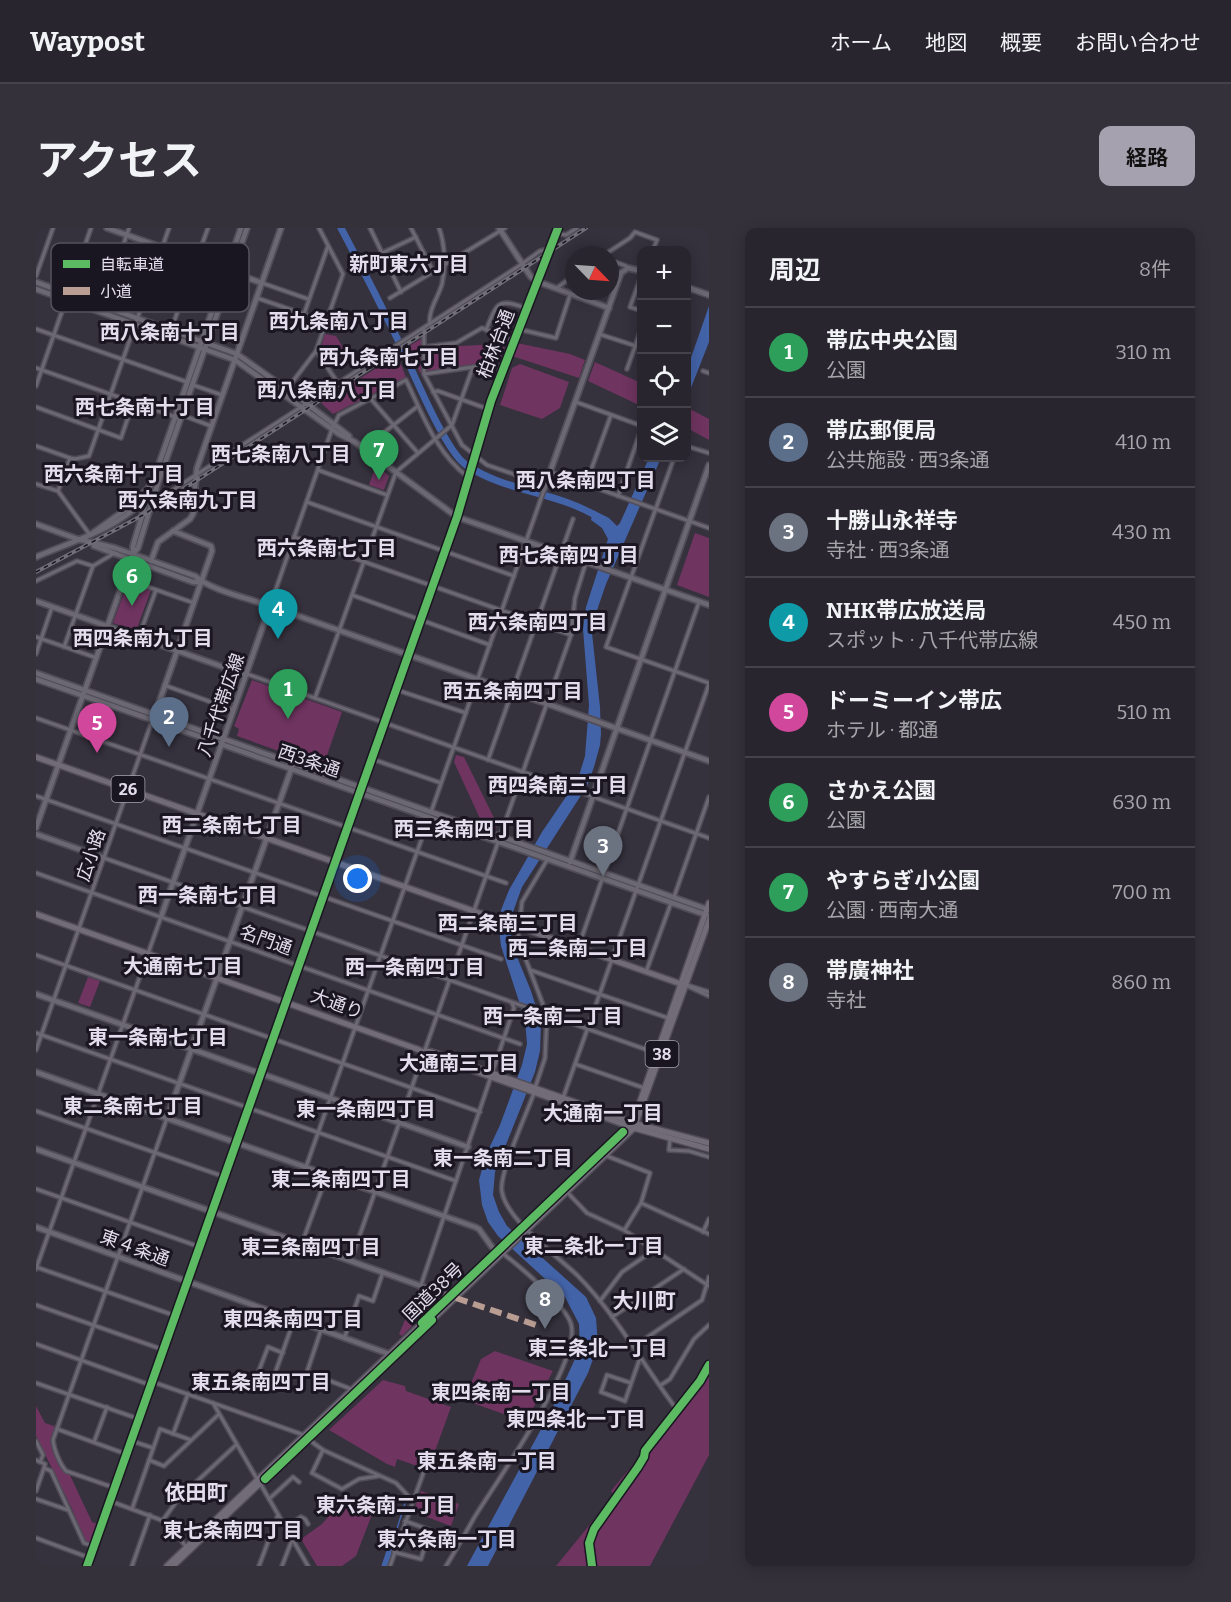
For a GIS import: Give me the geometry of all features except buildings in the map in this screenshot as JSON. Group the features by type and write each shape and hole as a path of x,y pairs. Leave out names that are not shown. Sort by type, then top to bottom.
{"highway":[{"name":"国道38号","path":"524,1229 607,1156 633,1125 708,912"},
{"name":"大通り","path":"36,914 432,1052 633,1125"},
{"name":"国道38号","path":"173,1566 633,1125 644,1088 683,985"},
{"name":"大通り","path":"532,1089 563,1098 633,1125"},
{"path":"633,1125 709,1149"},
{"path":"633,1125 709,1143"},
{"name":"国道38号","path":"306,1437 352,1390 392,1355"},
{"name":"国道38号","path":"167,1566 259,1482"}],"main road":[{"name":"26","path":"36,757 683,985"}],"street":[{"path":"36,276 53,228"},
{"path":"86,243 91,228"},
{"path":"107,228 150,243"},
{"path":"124,243 129,228"},
{"path":"163,243 169,228"},
{"path":"203,243 208,228"},
{"path":"237,243 241,228"},
{"path":"241,243 247,228"},
{"path":"151,561 158,542 190,519 195,509 195,475 281,228"},
{"path":"287,389 316,351 343,274 319,228"},
{"path":"370,228 401,292"},
{"path":"411,228 433,271"},
{"path":"430,324 429,316 442,284 444,266 443,238 439,228"},
{"path":"557,230 566,235 577,228"},
{"path":"644,236 647,228"},
{"path":"390,298 502,229 522,264 536,281 565,293"},
{"name":"柏林台通","path":"87,1566 421,621 457,517 488,409 503,366 557,230"},
{"path":"618,246 635,232 657,240 655,246"},
{"path":"382,253 416,237"},
{"path":"304,314 328,246"},
{"path":"151,494 162,497 540,251 549,249"},
{"path":"619,263 637,271"},
{"path":"306,1167 599,334 621,273 628,268"},
{"path":"249,278 308,299"},
{"path":"556,290 557,286 565,281"},
{"path":"36,282 51,289"},
{"path":"637,287 630,307 637,309"},
{"path":"691,288 709,295"},
{"path":"36,289 51,293"},
{"path":"257,298 327,322"},
{"path":"517,329 556,338 568,300"},
{"path":"585,300 609,308"},
{"path":"486,330 494,312 502,303 508,302 525,308"},
{"path":"36,386 62,312"},
{"path":"110,312 204,344"},
{"path":"116,312 136,321 171,330 236,357 287,389 304,405"},
{"path":"36,446 75,459 89,456 139,312"},
{"path":"171,330 178,312"},
{"path":"36,828 124,578 138,548 151,494 215,312"},
{"path":"423,328 424,374 449,428 462,445 474,458 545,487"},
{"path":"36,329 222,395"},
{"path":"424,347 456,343 477,329 513,340"},
{"path":"599,334 635,345"},
{"path":"627,369 637,340"},
{"path":"316,351 338,383"},
{"path":"236,357 457,517 709,605"},
{"path":"424,374 473,366 503,366"},
{"path":"315,698 396,472 449,428 473,366"},
{"path":"36,368 133,402 212,426"},
{"path":"703,371 709,373"},
{"path":"270,606 333,426 339,415 406,380 418,406 451,462 470,476"},
{"path":"433,392 438,391 488,409"},
{"path":"370,398 418,453"},
{"path":"36,407 121,438 133,402"},
{"path":"576,402 637,424"},
{"path":"364,448 418,406"},
{"path":"586,484 611,415"},
{"path":"132,557 143,506 151,494 152,484 179,417"},
{"path":"618,496 637,441"},
{"path":"691,447 709,453"},
{"path":"58,491 70,458"},
{"path":"563,1098 709,684 606,647 673,462"},
{"path":"568,867 709,465"},
{"path":"318,470 387,495"},
{"path":"551,471 709,528"},
{"path":"36,484 58,491 90,535"},
{"path":"90,535 132,504 152,484"},
{"path":"307,502 514,576"},
{"path":"36,557 98,533 143,506"},
{"path":"488,760 573,519"},
{"path":"36,524 132,557 193,582 201,582 709,761"},
{"path":"155,714 212,548 172,531"},
{"path":"294,537 571,634"},
{"path":"78,539 113,554 151,561 195,576 201,582"},
{"path":"64,647 93,566 113,554"},
{"path":"36,581 77,561 93,566"},
{"path":"351,1260 571,634 575,598 586,562"},
{"path":"124,578 194,603"},
{"path":"138,637 156,590"},
{"path":"352,596 490,645"},
{"path":"36,601 709,838"},
{"path":"578,948 699,602"},
{"path":"36,654 53,606"},
{"name":"八千代帯広線","path":"161,917 270,606"},
{"path":"36,637 97,658"},
{"name":"西3条通","path":"36,673 153,720 291,770 671,903 708,912"},
{"name":"西3条通","path":"36,679 155,714 674,897 708,912"},
{"path":"164,685 234,710"},
{"path":"397,690 466,713"},
{"name":"広小路","path":"36,1050 155,714"},
{"path":"36,718 507,883"},
{"path":"372,759 442,783"},
{"path":"115,1488 63,1468 54,1446 57,1429 294,763"},
{"path":"36,796 501,959"},
{"path":"646,972 709,796"},
{"path":"36,834 657,1053"},
{"path":"545,859 522,902 517,926 518,939 547,1015 545,1058 503,1173 501,1183 504,1200 524,1229 578,1276 600,1301 678,1411"},
{"name":"名門通","path":"36,873 520,1044"},
{"path":"161,917 36,1268 176,1316"},
{"path":"36,955 480,1112"},
{"path":"530,970 669,1019"},
{"path":"683,985 709,994"},
{"path":"36,994 468,1147"},
{"path":"421,1285 493,1075 514,1008 511,1002"},
{"path":"36,1033 456,1181"},
{"path":"575,1064 644,1088"},
{"path":"36,1071 479,1229 499,1253 547,1292 562,1310 571,1325 572,1339 563,1368 545,1402 446,1566"},
{"path":"36,1111 225,1177"},
{"path":"670,1138 669,1150 689,1151 709,1157"},
{"path":"36,1149 453,1297"},
{"path":"607,1156 650,1173 641,1203 624,1230"},
{"path":"302,1243 327,1175"},
{"path":"36,1189 200,1247"},
{"path":"567,1192 587,1213 624,1230 708,1285"},
{"path":"641,1203 709,1234"},
{"path":"703,1232 709,1220"},
{"name":"東４条通","path":"36,1227 345,1336 392,1355"},
{"path":"600,1301 622,1272 654,1250"},
{"path":"612,1317 684,1269"},
{"path":"345,1336 358,1296 373,1301 383,1272"},
{"path":"633,1347 702,1300 709,1277"},
{"path":"36,1305 164,1350"},
{"path":"283,1353 268,1347 258,1373 273,1379 283,1353 294,1319"},
{"path":"661,1385 670,1379 694,1339 709,1325"},
{"path":"322,1328 307,1372 352,1390"},
{"path":"36,1344 188,1394 306,1437 323,1450 376,1473 399,1486 413,1501"},
{"path":"631,1383 608,1375 601,1392 625,1401 640,1357"},
{"path":"36,1383 139,1419"},
{"path":"173,1434 188,1394"},
{"path":"213,1403 306,1565"},
{"path":"94,1442 107,1407"},
{"path":"149,1460 164,1466 219,1414"},
{"path":"57,1429 127,1454"},
{"path":"132,1509 160,1429 191,1440"},
{"path":"36,1441 43,1455 38,1461 45,1464 36,1491"},
{"path":"132,1441 153,1449"},
{"path":"163,1520 179,1498 236,1445"},
{"path":"323,1450 312,1473 342,1489 359,1479 380,1476"},
{"path":"44,1468 51,1471 84,1543 94,1547"},
{"path":"390,1566 424,1470"},
{"path":"269,1499 293,1477 299,1482"},
{"path":"36,1499 68,1510"},
{"path":"110,1501 169,1523 186,1547"},
{"path":"132,1566 150,1515"},
{"path":"259,1566 278,1515"},
{"path":"285,1529 301,1517 305,1518 308,1524"},
{"path":"394,1552 421,1558 430,1530 405,1521"},
{"path":"36,1538 90,1558"},
{"path":"282,1566 292,1540"}],"shaded area":[{"path":"325,334 336,336 346,352 329,364 320,350"},
{"path":"421,339 422,348 498,344 505,346 499,362 420,373 409,346"},
{"path":"517,343 570,354 585,360 579,378 512,356"},
{"path":"397,355 406,377 333,414 321,403"},
{"path":"595,362 637,381 637,404 588,381"},
{"path":"520,364 569,382 560,408 542,419 500,405 512,368"},
{"path":"691,410 709,419 709,440 691,430"},
{"path":"376,465 389,476 384,490 369,485"},
{"path":"695,533 709,538 709,597 677,585"},
{"path":"128,582 151,590 136,631 113,623"},
{"path":"252,680 342,712 323,767 237,736 239,729 234,726"},
{"path":"456,755 464,757 497,824 496,829 482,823 454,762"},
{"path":"88,977 100,981 90,1007 78,1003"},
{"path":"419,1287 442,1296 402,1336 399,1334"},
{"path":"495,1351 553,1371 529,1416 521,1420 464,1400 481,1359"},
{"path":"709,1365 709,1455 650,1566 556,1566 614,1495 611,1491 675,1415"},
{"path":"383,1380 405,1386 406,1391 451,1407 430,1465 423,1468 397,1459 395,1467 329,1430"},
{"path":"36,1406 45,1423 57,1427 51,1443 63,1471 69,1473 92,1522 97,1524 90,1544 85,1541 36,1436"},
{"path":"421,1491 459,1504 451,1526 413,1512"},
{"path":"351,1498 373,1512 356,1556 342,1566 317,1566 301,1539 322,1524 342,1501"}],"water":[{"path":"709,306 709,342 691,388 691,358"},
{"path":"647,462 659,462 606,584 594,619 592,633 601,734 594,767 587,786 522,887 513,912 511,935 513,947 541,1023 540,1051 535,1072 495,1172 493,1195 507,1226 586,1297 596,1318 598,1345 588,1373 488,1566 467,1566 552,1409 580,1348 579,1324 565,1297 498,1236 488,1222 482,1205 479,1180 486,1155 500,1125 522,1065 527,1044 525,1020 501,946 499,929 501,910 509,890 542,832 578,779 585,756 589,705 583,629 586,607 608,539 602,528 591,520 593,510 609,518 617,526"}],"waterway":[{"path":"341,228 438,426 457,456 466,465 498,481 566,502 598,517"},
{"path":"391,1548 406,1500"},
{"path":"385,1566 391,1548"}],"railway":[{"path":"36,572 143,515 586,228"}],"marked path":[{"path":"456,1298 536,1325"}],"cycle path":[{"path":"87,1566 457,517 491,401 558,228"},
{"path":"422,1323 623,1132"},
{"path":"265,1479 432,1320"},
{"path":"592,1566 589,1543 594,1529 638,1467 645,1451 700,1381 709,1365"}],"place":[{"name":"やすらぎ小公園","path":"379,480"},
{"name":"さかえ公園","path":"132,606"},
{"name":"NHK帯広放送局","path":"278,639"},
{"name":"帯広中央公園","path":"288,719"},
{"name":"帯広郵便局","path":"169,747"},
{"name":"ドーミーイン帯広","path":"97,753"},
{"name":"十勝山永祥寺","path":"603,876"},
{"name":"帯廣神社","path":"545,1329"}],"district":[{"name":"新町東六丁目","path":"409,264"},
{"name":"西九条南八丁目","path":"339,321"},
{"name":"西八条南十丁目","path":"170,332"},
{"name":"西九条南七丁目","path":"389,357"},
{"name":"西八条南八丁目","path":"327,390"},
{"name":"西七条南十丁目","path":"145,407"},
{"name":"西七条南八丁目","path":"281,454"},
{"name":"西六条南十丁目","path":"114,474"},
{"name":"西八条南四丁目","path":"586,480"},
{"name":"西六条南九丁目","path":"188,500"},
{"name":"西六条南七丁目","path":"327,548"},
{"name":"西七条南四丁目","path":"569,555"},
{"name":"西六条南四丁目","path":"538,622"},
{"name":"西四条南九丁目","path":"143,638"},
{"name":"西五条南四丁目","path":"513,691"},
{"name":"西四条南三丁目","path":"558,785"},
{"name":"西二条南七丁目","path":"232,825"},
{"name":"西三条南四丁目","path":"464,829"},
{"name":"西一条南七丁目","path":"208,895"},
{"name":"西二条南三丁目","path":"508,923"},
{"name":"西二条南二丁目","path":"578,948"},
{"name":"大通南七丁目","path":"183,966"},
{"name":"西一条南四丁目","path":"415,967"},
{"name":"西一条南二丁目","path":"553,1016"},
{"name":"東一条南七丁目","path":"158,1037"},
{"name":"大通南三丁目","path":"459,1063"},
{"name":"東二条南七丁目","path":"133,1106"},
{"name":"東一条南四丁目","path":"366,1109"},
{"name":"大通南一丁目","path":"603,1113"},
{"name":"東一条南二丁目","path":"503,1158"},
{"name":"東二条南四丁目","path":"341,1179"},
{"name":"東二条北一丁目","path":"594,1246"},
{"name":"東三条南四丁目","path":"311,1247"},
{"name":"大川町","path":"644,1301"},
{"name":"東四条南四丁目","path":"293,1319"},
{"name":"東三条北一丁目","path":"598,1348"},
{"name":"東五条南四丁目","path":"261,1382"},
{"name":"東四条南一丁目","path":"501,1392"},
{"name":"東四条北一丁目","path":"576,1419"},
{"name":"東五条南一丁目","path":"487,1461"},
{"name":"依田町","path":"196,1493"},
{"name":"東六条南二丁目","path":"386,1505"},
{"name":"東七条南四丁目","path":"233,1530"},
{"name":"東六条南一丁目","path":"447,1539"}]}
